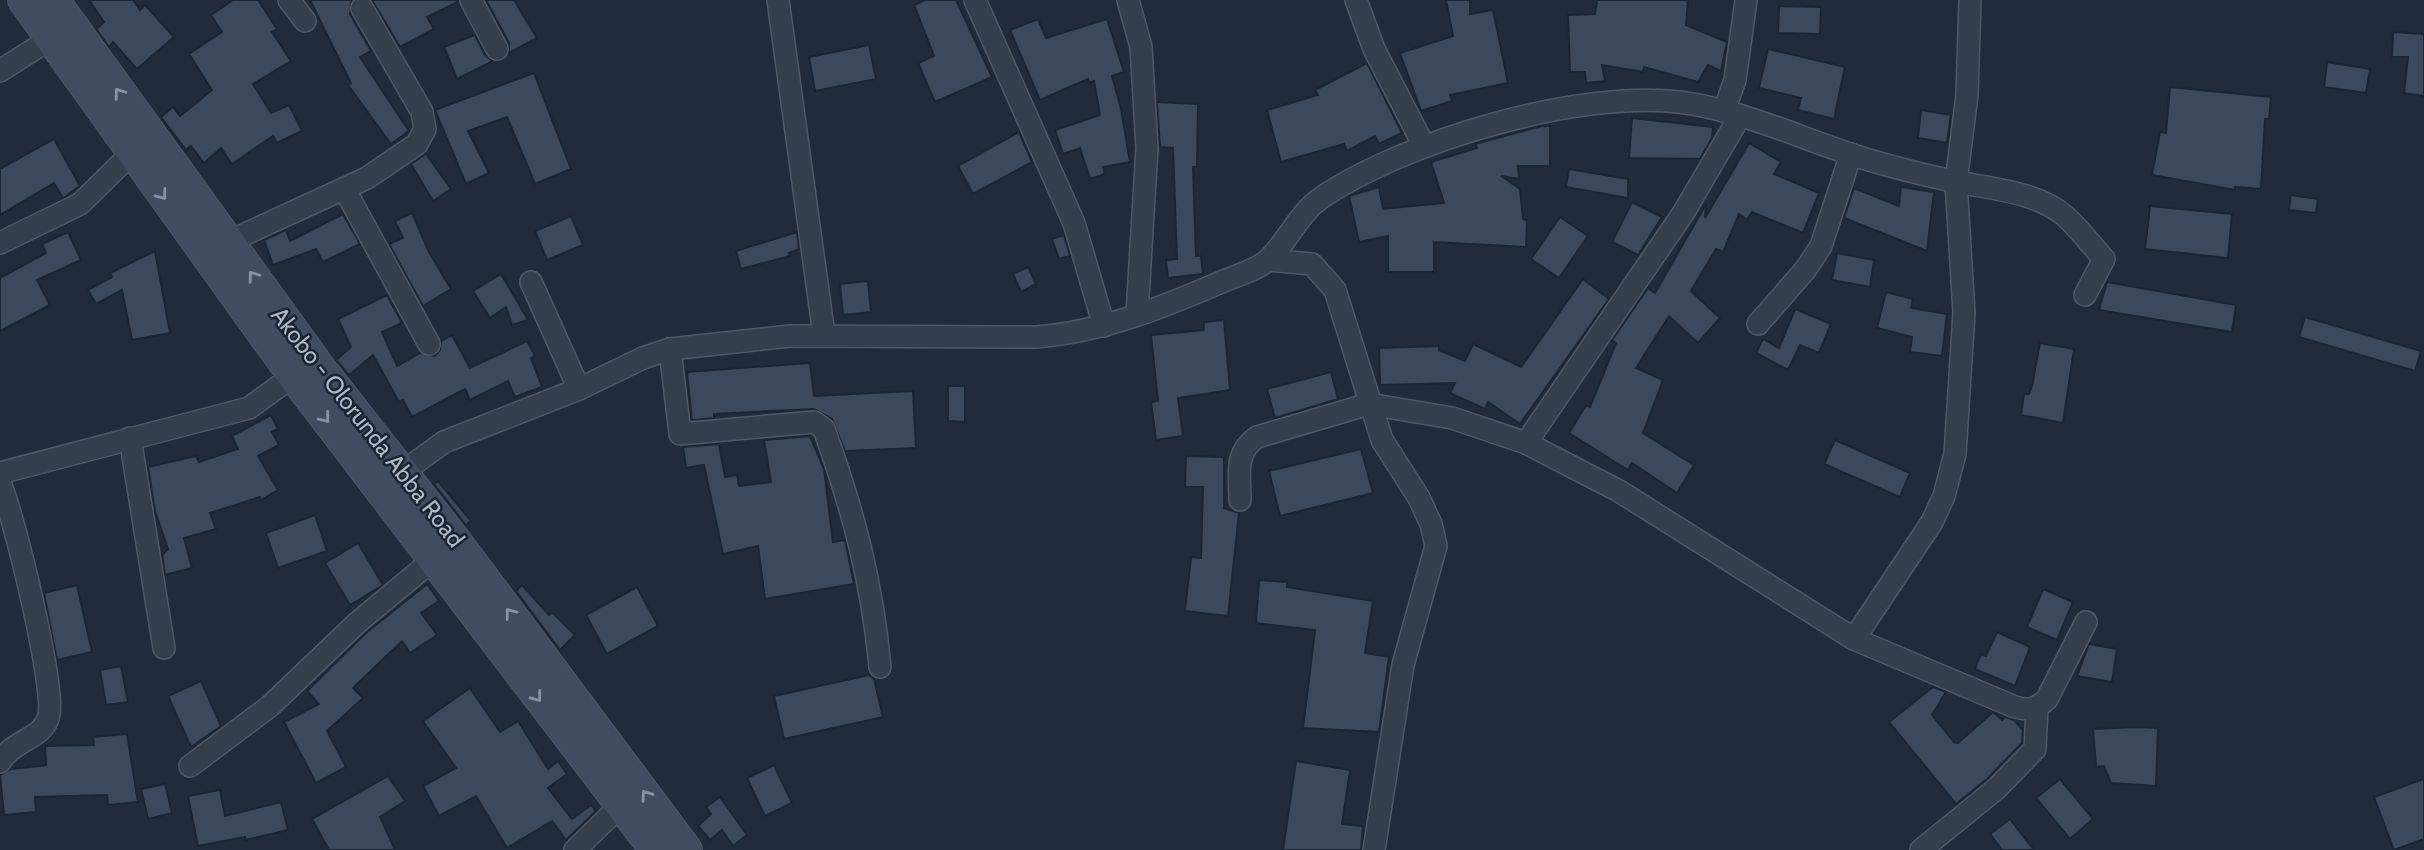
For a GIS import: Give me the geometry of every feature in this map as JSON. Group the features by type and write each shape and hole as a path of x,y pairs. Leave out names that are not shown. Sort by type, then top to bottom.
{"main road":[{"name":"Akobo - Olorunda Abba Road","path":"23,0 293,376 655,850"},
{"name":"Akobo - Olorunda Abba Road","path":"54,0 228,242 687,850"}],"street":[{"path":"289,0 305,21"},
{"path":"471,0 497,48"},
{"path":"778,0 824,335"},
{"path":"975,0 1073,223 1104,326"},
{"path":"1128,0 1141,47 1147,148 1137,314"},
{"path":"1356,0 1374,49 1424,146"},
{"path":"1526,443 1684,212 1732,113 1746,0"},
{"path":"1854,639 1933,522 1944,496 1955,454 1965,313 1956,182 1967,95 1970,0"},
{"path":"228,242 345,190 417,144 425,129 422,112 362,8"},
{"path":"0,71 50,39"},
{"path":"401,473 444,442 579,389 643,358 670,349 701,343 824,335 1037,337 1074,334 1104,326 1186,298 1268,260 1295,223 1320,198 1424,146 1511,119 1586,106 1637,101 1678,102 1732,113 1851,154 1956,182 2007,189 2064,214 2104,260 2085,295"},
{"path":"0,243 80,204 131,153"},
{"path":"1758,324 1806,269 1821,246 1851,154"},
{"path":"345,190 429,344"},
{"path":"1268,260 1312,264 1335,290 1381,440 1419,498 1431,524 1436,546 1403,665 1374,850"},
{"path":"531,282 579,389"},
{"path":"670,349 680,434 814,422 824,429 854,517 874,602 880,667"},
{"path":"0,473 249,408 293,376"},
{"path":"1240,500 1240,455 1245,445 1257,437 1369,404 1451,418 1526,443 1619,491 1854,639 2015,707 2027,710 2037,708 2047,699 2085,622"},
{"path":"130,438 164,648"},
{"path":"0,483 48,682 49,716 40,732 13,745 0,762"},
{"path":"190,766 270,706 357,623 434,559"},
{"path":"1921,850 1996,789 2035,749 2037,708"},
{"path":"575,850 620,806"}],"building":[{"path":"89,0 133,0 140,10 145,5 174,37 137,69 113,42 109,47 96,29 104,22"},
{"path":"233,0 258,0 277,29 272,32 291,61 253,84 271,113 289,105 302,131 277,143 273,136 232,164 221,148 204,163 191,146 186,150 161,117 173,107 180,116 212,90 189,54 222,32 211,15"},
{"path":"310,0 352,0 350,14 371,51 360,57 409,131 391,144 348,85 351,83"},
{"path":"372,0 458,2 427,17 434,29 400,47"},
{"path":"486,0 514,0 537,38 509,53 509,43"},
{"path":"925,0 956,0 992,77 935,102 918,63 934,56 914,5"},
{"path":"1446,0 1470,0 1470,14 1493,10 1508,83 1450,95 1452,101 1421,111 1400,53 1453,36"},
{"path":"1597,0 1688,0 1686,25 1727,42 1721,71 1708,65 1698,82 1644,67 1643,72 1602,65 1605,81 1586,83 1585,72 1570,72 1568,15 1595,14"},
{"path":"1779,6 1821,7 1820,34 1778,33"},
{"path":"1038,19 1046,38 1107,19 1124,72 1112,76 1130,162 1103,167 1105,174 1090,179 1080,148 1063,154 1055,130 1100,115 1094,81 1089,83 1088,79 1040,100 1010,30"},
{"path":"2393,32 2424,34 2424,96 2404,93 2408,57 2392,57"},
{"path":"475,35 485,55 493,61 457,79 444,47"},
{"path":"869,45 876,79 815,91 809,57"},
{"path":"1768,49 1845,67 1834,119 1798,110 1801,98 1759,88"},
{"path":"2327,62 2370,69 2366,93 2324,87"},
{"path":"1367,63 1402,133 1379,144 1375,136 1347,151 1344,144 1281,162 1267,110 1318,95 1315,90"},
{"path":"534,73 571,169 535,184 507,117 468,131 489,173 466,184 435,110"},
{"path":"2170,87 2271,97 2269,119 2265,119 2261,189 2235,187 2235,190 2152,175 2160,132 2166,133"},
{"path":"1157,102 1198,104 1197,167 1193,167 1196,256 1201,256 1203,274 1168,278 1166,260 1177,259 1173,148 1160,147"},
{"path":"1921,110 1951,115 1947,143 1918,138"},
{"path":"1632,118 1713,127 1712,138 1700,159 1629,158"},
{"path":"1550,126 1550,166 1518,166 1519,179 1501,176 1520,189 1523,219 1527,220 1526,247 1434,242 1434,272 1388,272 1388,236 1359,242 1349,196 1379,187 1383,209 1444,203 1431,162 1477,148 1475,144"},
{"path":"1019,132 1032,162 973,194 958,166"},
{"path":"54,139 80,186 63,198 54,183 0,215 0,169"},
{"path":"1749,143 1781,162 1774,174 1819,193 1803,233 1752,212 1747,220 1739,214 1723,252 1716,249 1691,291 1720,318 1698,343 1669,316 1636,368 1663,380 1643,433 1694,465 1677,493 1632,463 1628,470 1569,433 1586,405 1590,407 1616,343 1612,340 1648,288 1655,293 1706,204 1705,218"},
{"path":"426,154 451,189 433,201 411,164"},
{"path":"1569,169 1628,179 1628,198 1566,187"},
{"path":"1901,187 1934,192 1927,251 1844,218 1854,188 1899,206"},
{"path":"2291,195 2318,199 2316,213 2289,210"},
{"path":"1632,202 1662,217 1638,255 1612,242"},
{"path":"2150,206 2232,214 2228,258 2145,249"},
{"path":"412,213 429,252 451,289 423,306 389,244 403,238 395,221"},
{"path":"343,214 360,244 323,262 316,249 273,265 264,240 286,230 290,241"},
{"path":"571,216 583,245 547,260 535,231"},
{"path":"1560,217 1588,236 1559,278 1531,259"},
{"path":"68,232 81,260 37,280 50,305 0,331 0,278 46,253 42,244"},
{"path":"797,232 799,249 789,253 790,256 741,269 736,251"},
{"path":"1064,235 1070,256 1059,259 1052,239"},
{"path":"155,251 170,333 132,340 122,290 96,304 88,290 112,277 110,273"},
{"path":"1837,253 1874,260 1870,287 1832,280"},
{"path":"1028,267 1036,284 1021,292 1013,274"},
{"path":"501,274 528,320 512,325 506,307 490,318 473,291"},
{"path":"1583,279 1609,299 1520,424 1488,402 1485,409 1450,393 1455,383 1380,385 1379,348 1439,346 1439,350 1465,361 1473,344 1521,367"},
{"path":"868,281 871,312 843,315 840,284"},
{"path":"2107,282 2236,305 2232,332 2099,310"},
{"path":"1886,292 1913,299 1911,308 1947,314 1942,356 1910,352 1912,337 1877,328"},
{"path":"387,295 402,323 382,332 397,366 420,353 435,356 440,350 441,341 452,335 470,368 527,341 535,356 531,358 542,387 515,397 508,381 470,400 465,389 412,417 403,400 399,402 373,355 349,375 336,360 351,347 338,319"},
{"path":"1795,309 1831,324 1819,353 1800,345 1788,370 1756,353 1763,339 1779,348"},
{"path":"2305,317 2421,351 2415,371 2299,337"},
{"path":"1224,320 1230,390 1178,398 1183,436 1156,440 1151,402 1158,401 1151,335 1204,330 1204,322"},
{"path":"2040,343 2074,349 2063,423 2021,415 2024,394 2029,394 2032,386"},
{"path":"810,363 814,396 913,391 916,448 845,451 832,419 814,409 714,414 714,418 692,420 687,372"},
{"path":"1331,372 1338,399 1275,418 1267,389"},
{"path":"948,386 965,386 965,422 948,421"},
{"path":"271,415 278,429 272,432 279,445 258,456 278,490 261,500 260,497 210,513 216,529 184,538 192,568 165,575 162,555 168,549 155,511 148,467 196,456 199,462 238,449 232,436"},
{"path":"810,436 824,469 833,542 845,540 854,584 765,599 758,546 723,554 704,465 686,468 683,447 719,444 725,477 737,475 739,486 771,482 764,440"},
{"path":"1835,440 1910,473 1900,497 1824,464"},
{"path":"1361,449 1373,493 1280,516 1269,471"},
{"path":"1186,456 1224,457 1224,508 1239,513 1228,616 1185,611 1191,557 1201,558 1203,487 1185,487"},
{"path":"438,481 471,521 466,525 434,484"},
{"path":"315,515 327,551 278,568 266,533"},
{"path":"358,543 383,585 350,605 325,563"},
{"path":"1259,580 1287,582 1287,587 1373,601 1365,653 1389,657 1379,732 1303,728 1315,630 1256,623"},
{"path":"427,584 439,601 421,613 437,635 410,653 402,641 353,688 363,698 327,731 346,767 316,783 284,722 319,704 307,691 366,633"},
{"path":"77,585 92,652 57,660 44,593"},
{"path":"522,585 549,615 552,612 575,635 560,650 516,591"},
{"path":"637,587 658,626 607,654 586,615"},
{"path":"2043,589 2073,602 2057,640 2027,627"},
{"path":"1997,632 2030,647 2015,686 1975,669 1981,654 1986,656"},
{"path":"2089,644 2117,649 2112,682 2077,676"},
{"path":"121,666 128,702 106,705 100,670"},
{"path":"869,675 874,679 883,717 784,739 774,696"},
{"path":"201,681 221,726 191,747 168,696"},
{"path":"1933,687 1946,692 1932,715 1954,742 1958,743 1993,712 2002,720 2005,717 2014,720 2023,730 2022,743 1987,779 1956,804 1889,722"},
{"path":"470,688 500,732 518,721 548,769 558,761 567,774 548,788 572,819 591,805 596,811 566,840 552,821 507,848 476,796 439,816 423,786 456,768 423,721"},
{"path":"2158,728 2156,786 2111,783 2104,766 2096,767 2093,729"},
{"path":"127,734 138,802 108,805 107,795 35,797 36,812 4,815 0,775 11,769 46,765 45,746 94,745 93,737"},
{"path":"1296,761 1350,770 1342,824 1363,826 1361,850 1283,850"},
{"path":"774,765 792,803 765,816 747,778"},
{"path":"388,776 405,801 380,817 395,850 329,850 312,819"},
{"path":"2060,779 2093,819 2070,839 2036,798"},
{"path":"2424,779 2424,839 2394,850 2374,797"},
{"path":"165,784 172,813 148,819 141,789"},
{"path":"220,790 225,816 281,802 288,830 245,840 245,837 198,846 188,796"},
{"path":"720,797 747,835 733,846 722,830 710,840 698,826 711,814 706,807"},
{"path":"2010,819 2034,850 2002,850 1990,834"}]}
